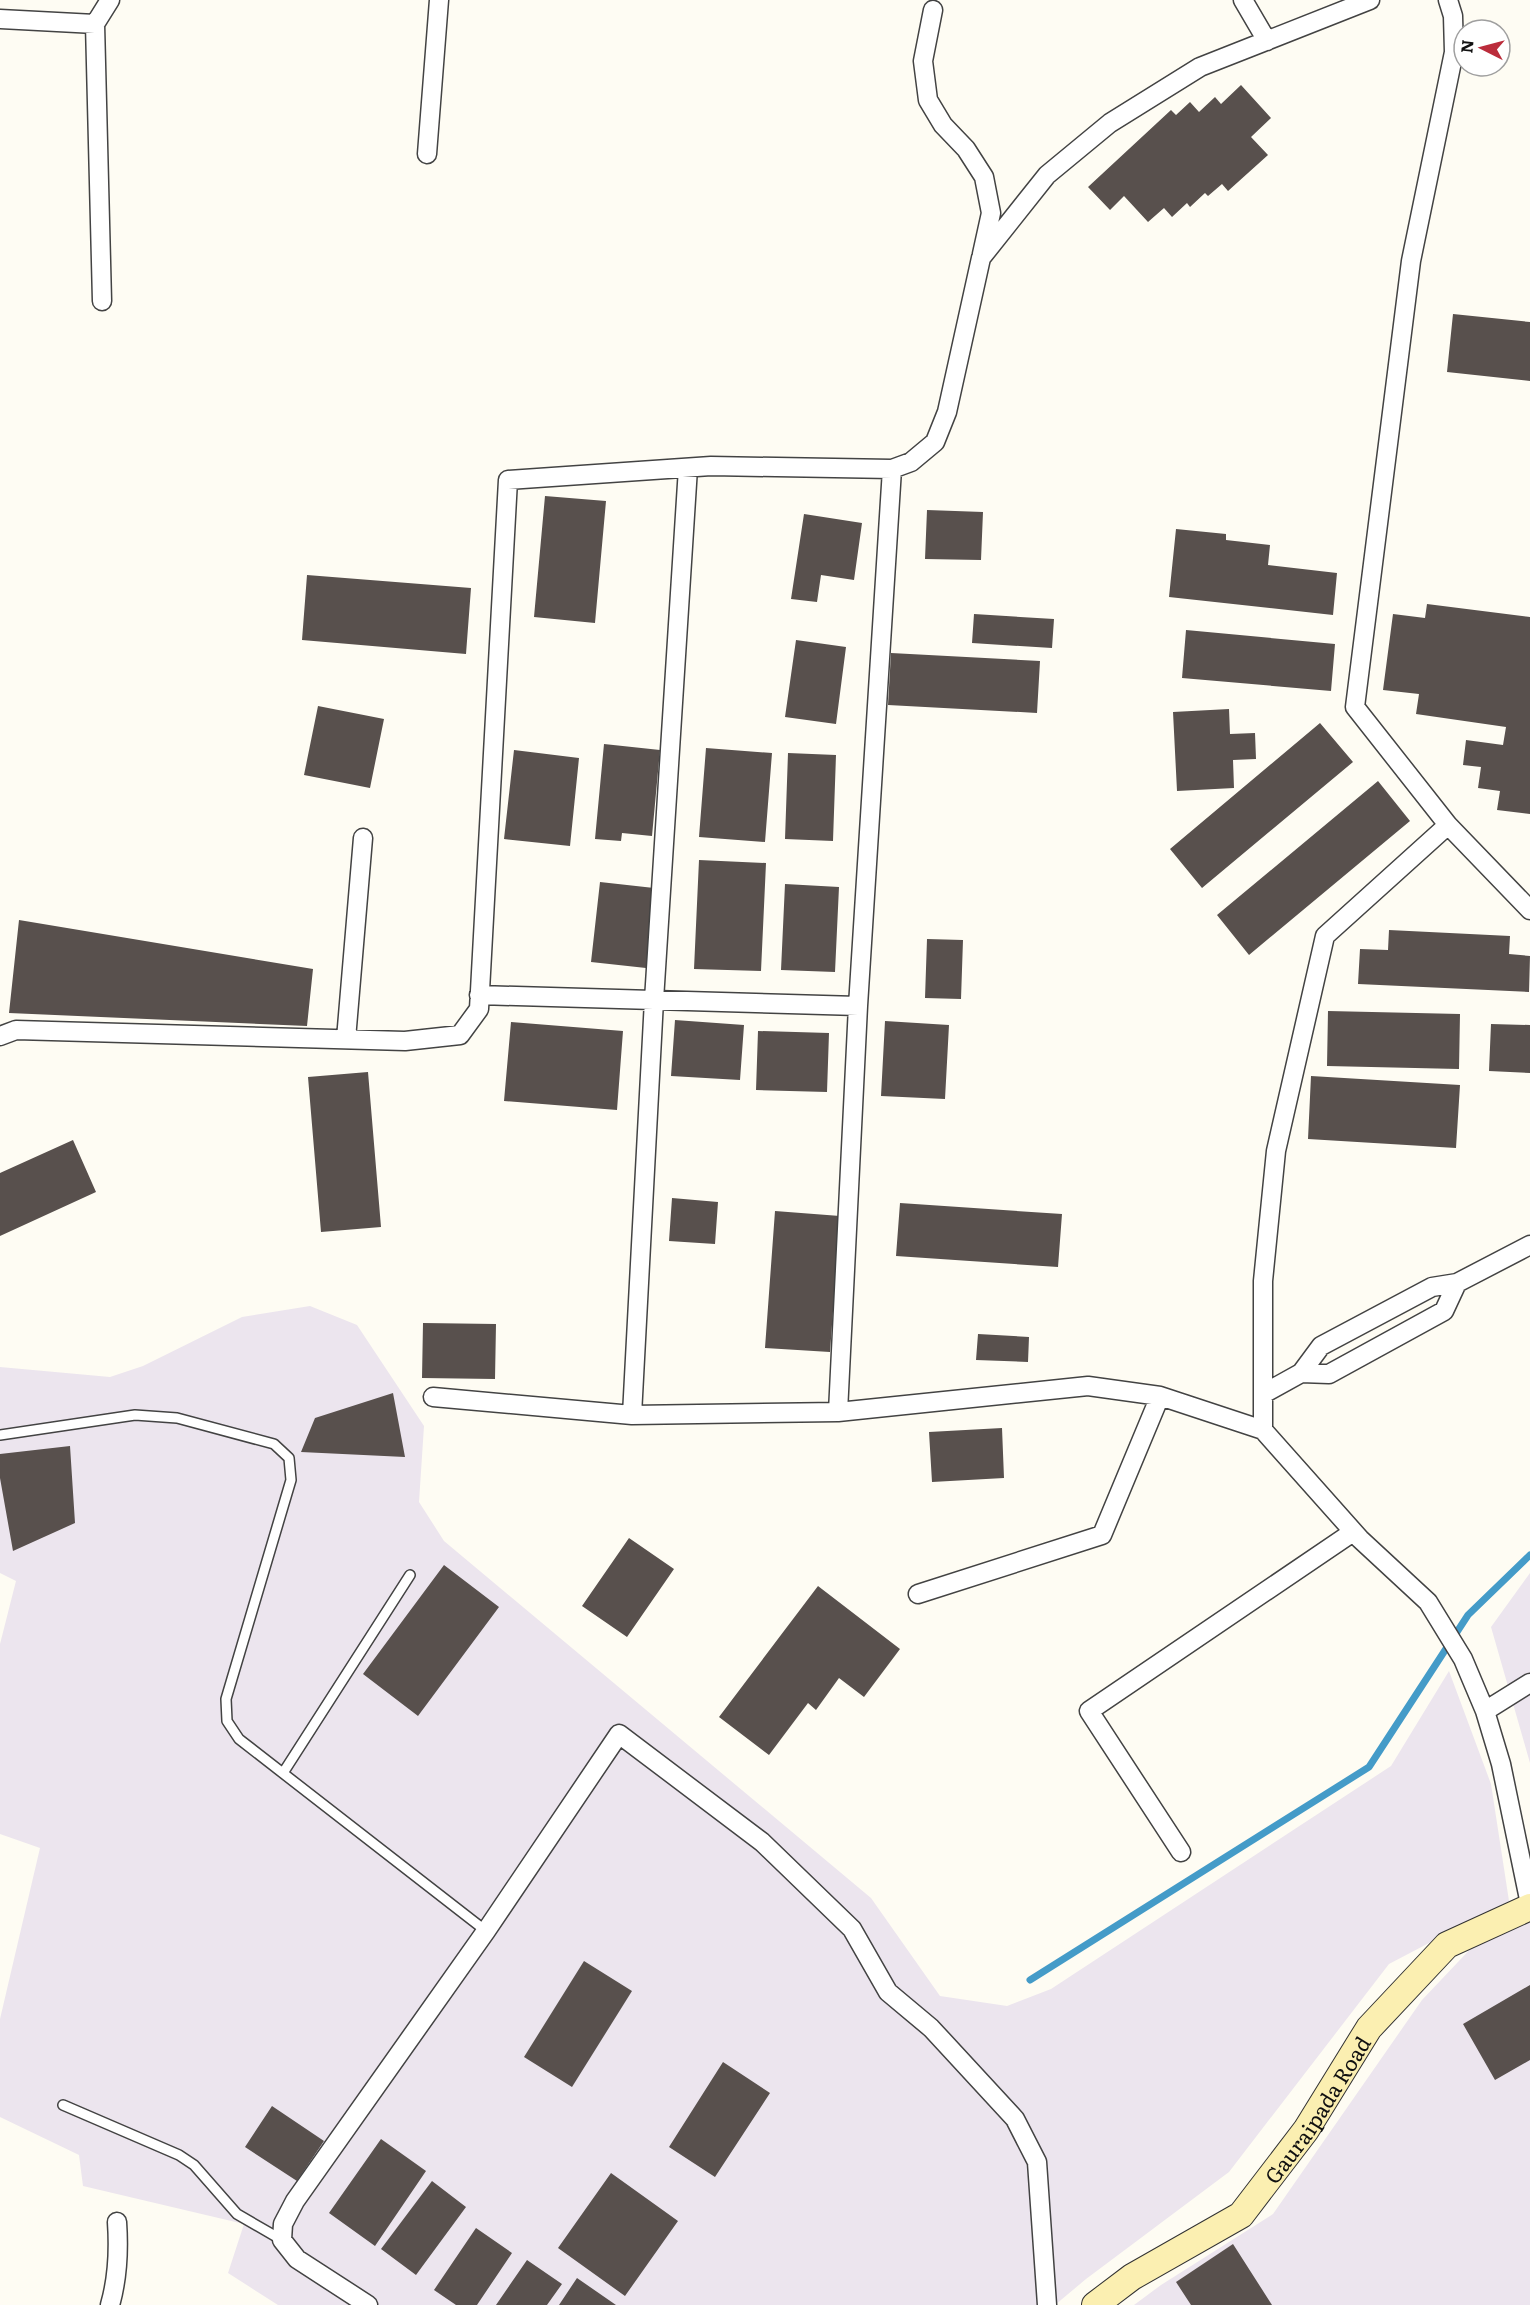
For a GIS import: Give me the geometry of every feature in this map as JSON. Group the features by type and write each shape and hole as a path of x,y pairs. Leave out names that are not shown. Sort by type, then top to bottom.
{"street":[{"path":"102,301 95,24 110,0"},
{"path":"427,154 439,0"},
{"path":"1244,0 1267,41"},
{"path":"981,258 1047,175 1110,123 1200,67 1370,0"},
{"path":"1448,0 1453,16 1454,52 1411,261 1355,707 1448,825 1530,910"},
{"path":"0,1036 16,1030 405,1041 460,1035 479,1009 508,480 688,468 892,469 911,462 935,442 946,412 991,213 984,177 966,149 943,125 928,100 923,61 933,10"},
{"path":"0,20 95,24"},
{"path":"632,1415 654,1000 688,468"},
{"path":"837,1412 858,1006 892,469"},
{"path":"1263,1430 1263,1281 1276,1151 1325,936 1448,825"},
{"path":"346,1039 363,838"},
{"path":"479,995 858,1006"},
{"path":"1263,1394 1301,1373 1321,1346 1432,1287 1458,1283 1530,1245"},
{"path":"1301,1373 1329,1374 1444,1311 1458,1283"},
{"path":"433,1397 632,1415 837,1412 1088,1386 1161,1396 1263,1430 1353,1532 1428,1602 1463,1659 1485,1711 1501,1764 1530,1905"},
{"path":"918,1594 1102,1535 1161,1396"},
{"path":"1181,1852 1089,1711 1353,1532"},
{"path":"1485,1711 1530,1683"},
{"path":"368,2305 297,2259 282,2240 283,2224 295,2201 486,1931 619,1734 762,1842 852,1929 888,1992 931,2028 1015,2119 1036,2162 1047,2305"},
{"name":"Gauraipada Road","path":"1095,2305 1132,2277 1241,2215 1306,2130 1369,2028 1447,1945 1530,1905"},
{"path":"110,2305 116,2286 117,2222"}],"lane":[{"path":"0,1435 135,1415 177,1418 274,1444 289,1458 291,1480 226,1699 227,1721 239,1739 486,1931"},
{"path":"283,1773 411,1575"},
{"path":"63,2105 179,2155 194,2165 237,2214 282,2240"}],"shaded area":[{"path":"310,1306 357,1325 424,1426 419,1502 444,1541 871,1898 940,1996 1007,2006 1051,1989 1391,1766 1449,1671 1491,1784 1509,1901 1389,1964 1229,2172 1086,2279 1055,2305 278,2305 228,2273 244,2224 83,2186 79,2155 0,2117 0,2019 40,1848 0,1834 0,1644 16,1581 0,1573 0,1367 110,1377 143,1366 242,1317"},
{"path":"1530,1573 1530,1763 1491,1627"},
{"path":"1530,1917 1530,2305 1134,2305 1161,2285 1273,2214 1422,2000 1476,1943"}],"building":[{"path":"1241,85 1271,118 1251,137 1268,155 1228,191 1222,184 1208,196 1205,193 1190,207 1187,203 1172,217 1164,208 1148,222 1124,196 1110,210 1088,187 1171,110 1176,115 1190,102 1199,112 1215,97 1221,104"},
{"path":"1453,314 1530,322 1530,381 1447,372"},
{"path":"545,496 606,501 595,623 534,617"},
{"path":"927,510 983,512 981,560 925,559"},
{"path":"804,514 862,523 854,580 821,575 817,602 791,599"},
{"path":"1176,529 1226,534 1226,540 1270,545 1268,565 1337,573 1333,615 1169,597"},
{"path":"307,575 471,588 466,654 302,640"},
{"path":"1427,604 1530,617 1530,814 1497,810 1500,791 1478,788 1481,767 1463,765 1466,740 1503,745 1506,727 1416,714 1419,694 1383,690 1393,614 1425,618"},
{"path":"974,614 1054,619 1052,648 972,643"},
{"path":"1186,630 1335,644 1331,691 1182,678"},
{"path":"796,640 846,647 836,724 785,717"},
{"path":"891,653 1040,661 1037,713 888,705"},
{"path":"318,706 384,719 370,788 304,775"},
{"path":"1229,709 1230,734 1255,733 1256,759 1233,760 1234,788 1177,791 1173,712"},
{"path":"1320,723 1353,762 1202,888 1170,849"},
{"path":"604,744 660,750 652,836 622,833 621,841 595,839"},
{"path":"706,748 772,753 765,842 699,837"},
{"path":"514,750 579,758 570,846 504,839"},
{"path":"788,753 836,755 833,841 785,839"},
{"path":"1378,781 1410,821 1249,955 1217,915"},
{"path":"699,860 766,863 761,971 694,969"},
{"path":"600,882 654,888 646,968 591,962"},
{"path":"785,884 839,887 835,972 781,970"},
{"path":"19,920 313,969 307,1026 9,1013"},
{"path":"1389,930 1510,936 1509,954 1530,956 1529,992 1358,984 1360,949 1388,950"},
{"path":"927,939 963,940 961,999 925,998"},
{"path":"1328,1011 1460,1014 1459,1069 1327,1066"},
{"path":"675,1020 744,1025 740,1080 671,1076"},
{"path":"885,1021 949,1025 945,1099 881,1096"},
{"path":"511,1022 623,1031 617,1110 504,1101"},
{"path":"1491,1024 1530,1025 1530,1073 1489,1071"},
{"path":"758,1031 829,1033 827,1092 756,1090"},
{"path":"368,1072 381,1227 321,1232 308,1077"},
{"path":"1311,1076 1460,1085 1456,1148 1308,1139"},
{"path":"73,1140 96,1192 0,1236 0,1173"},
{"path":"672,1198 718,1202 715,1244 669,1241"},
{"path":"900,1203 1062,1214 1058,1267 896,1256"},
{"path":"775,1211 840,1216 830,1352 765,1348"},
{"path":"423,1323 496,1324 495,1379 422,1378"},
{"path":"978,1334 1029,1337 1028,1362 976,1360"},
{"path":"393,1393 405,1457 301,1452 315,1418"},
{"path":"1002,1428 1004,1478 932,1482 929,1432"},
{"path":"70,1446 75,1523 13,1551 0,1478 0,1454"},
{"path":"629,1538 674,1569 627,1637 582,1606"},
{"path":"444,1565 499,1607 418,1716 363,1674"},
{"path":"818,1586 900,1649 864,1697 839,1678 816,1710 808,1703 769,1755 719,1717"},
{"path":"584,1961 632,1991 572,2087 524,2057"},
{"path":"1530,1985 1530,2060 1495,2080 1463,2024"},
{"path":"723,2062 770,2093 715,2177 669,2147"},
{"path":"272,2106 324,2141 297,2181 245,2147"},
{"path":"381,2139 426,2171 375,2246 329,2213"},
{"path":"611,2173 678,2221 625,2296 558,2248"},
{"path":"432,2181 466,2207 416,2275 381,2249"},
{"path":"476,2228 512,2253 477,2305 456,2305 434,2290"},
{"path":"1233,2244 1272,2305 1191,2305 1176,2282"},
{"path":"527,2260 562,2284 547,2305 496,2305"},
{"path":"577,2278 616,2305 559,2305"}],"waterway":[{"path":"1030,1980 1369,1767 1468,1615 1530,1555"}]}
